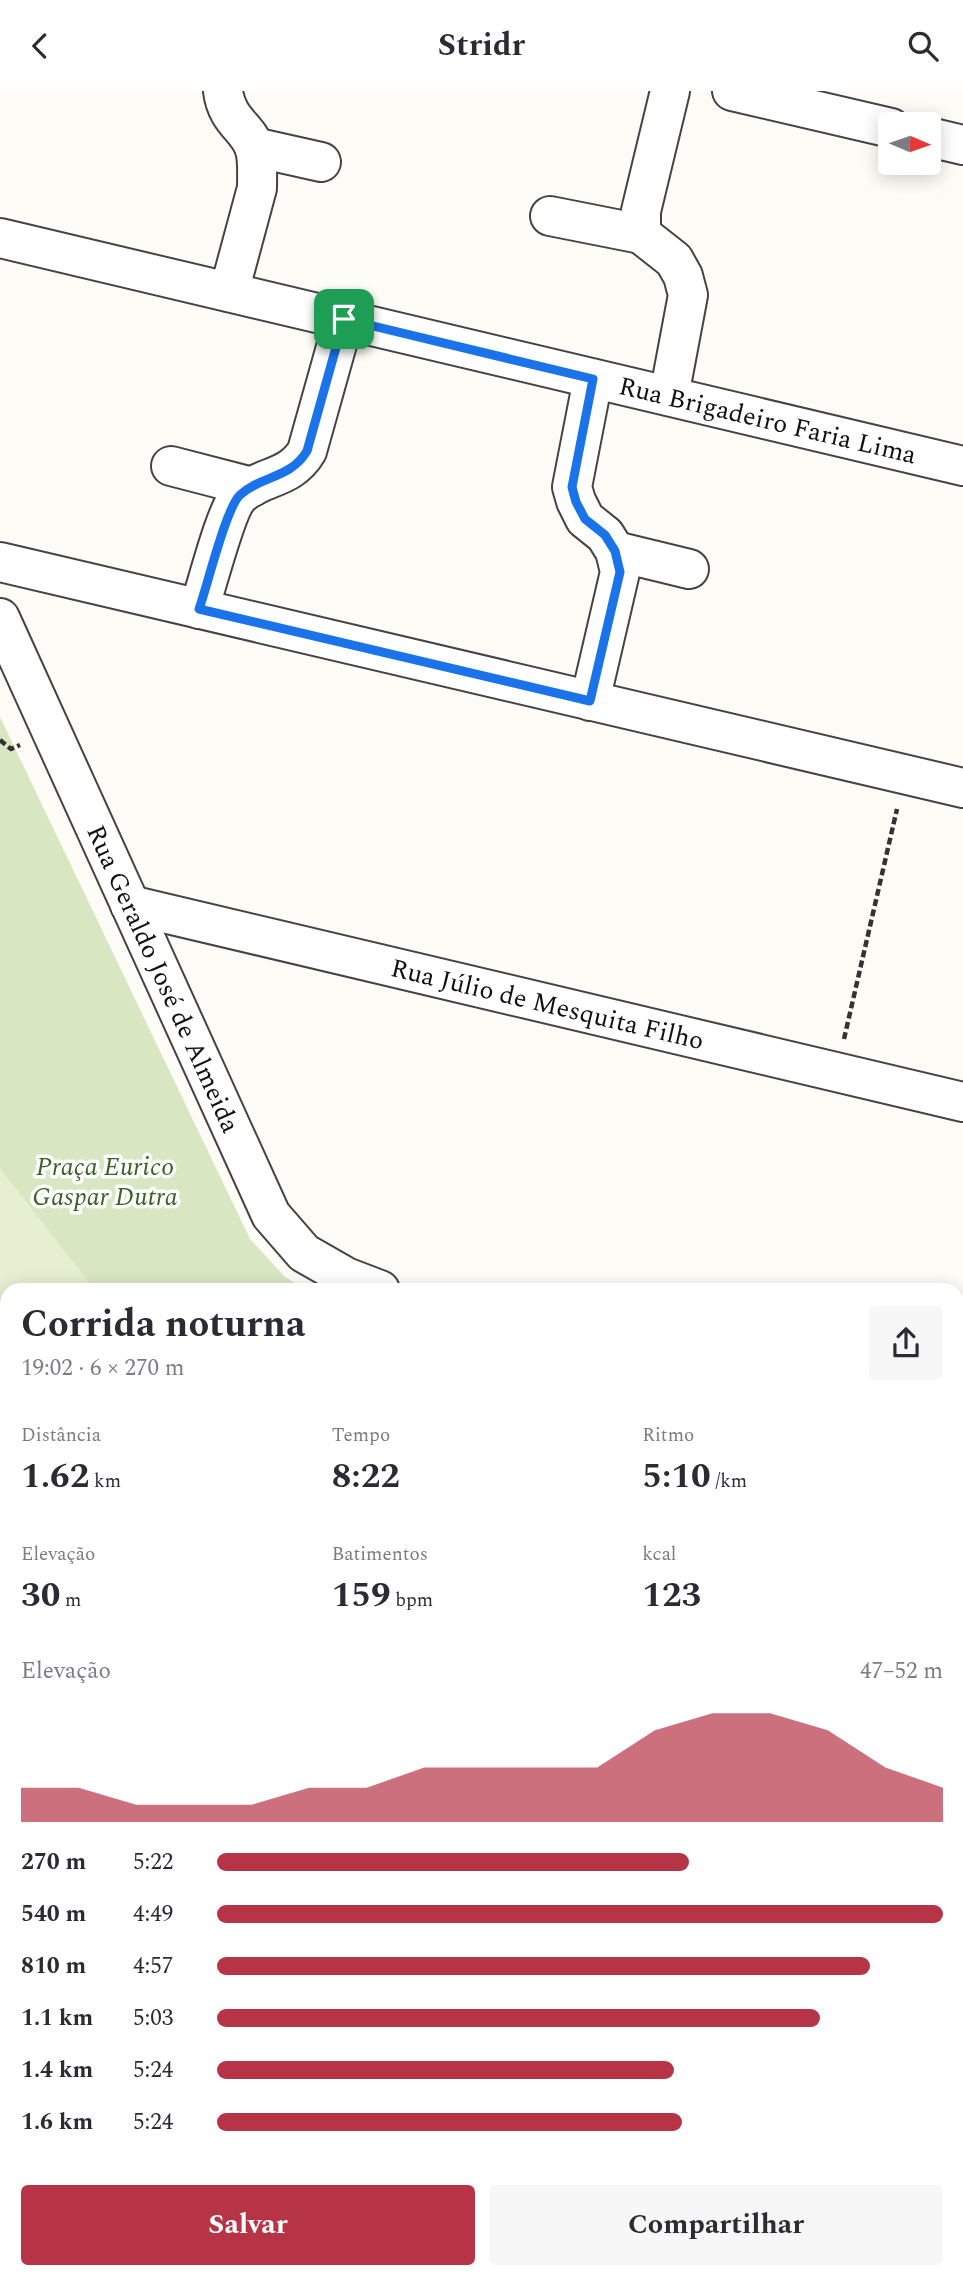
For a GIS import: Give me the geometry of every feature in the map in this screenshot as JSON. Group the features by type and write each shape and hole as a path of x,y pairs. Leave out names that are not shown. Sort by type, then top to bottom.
{"street":[{"path":"223,91 231,116 254,147 257,188 229,292"},
{"path":"641,235 641,211 670,91"},
{"path":"732,91 878,125"},
{"path":"942,140 963,145"},
{"path":"254,147 321,162"},
{"path":"550,216 641,235 674,260 683,276 688,295 669,396"},
{"name":"Rua Brigadeiro Faria Lima","path":"0,238 963,466"},
{"path":"199,609 228,517 238,497 252,487 290,470 300,463 307,451 344,319"},
{"path":"590,701 620,572 615,551 605,535 585,519 572,487 593,379"},
{"path":"171,466 252,487"},
{"path":"615,551 689,569"},
{"path":"0,562 963,788"},
{"name":"Rua Geraldo José de Almeida","path":"0,618 271,1215 304,1253 362,1283"},
{"name":"Rua Júlio de Mesquita Filho","path":"130,905 963,1102"}],"path":[{"path":"836,1072 905,774"}],"green space":[{"name":"Praça Eurico Gaspar Dutra","path":"0,717 250,1239 285,1277 295,1283 0,1283"},
{"path":"0,1168 90,1283 0,1283"}],"route":[{"path":"344,319 593,379 572,487 585,519 605,535 615,551 620,572 590,701 199,609 228,517 238,497 252,487 290,470 300,463 307,451 344,319"}]}
